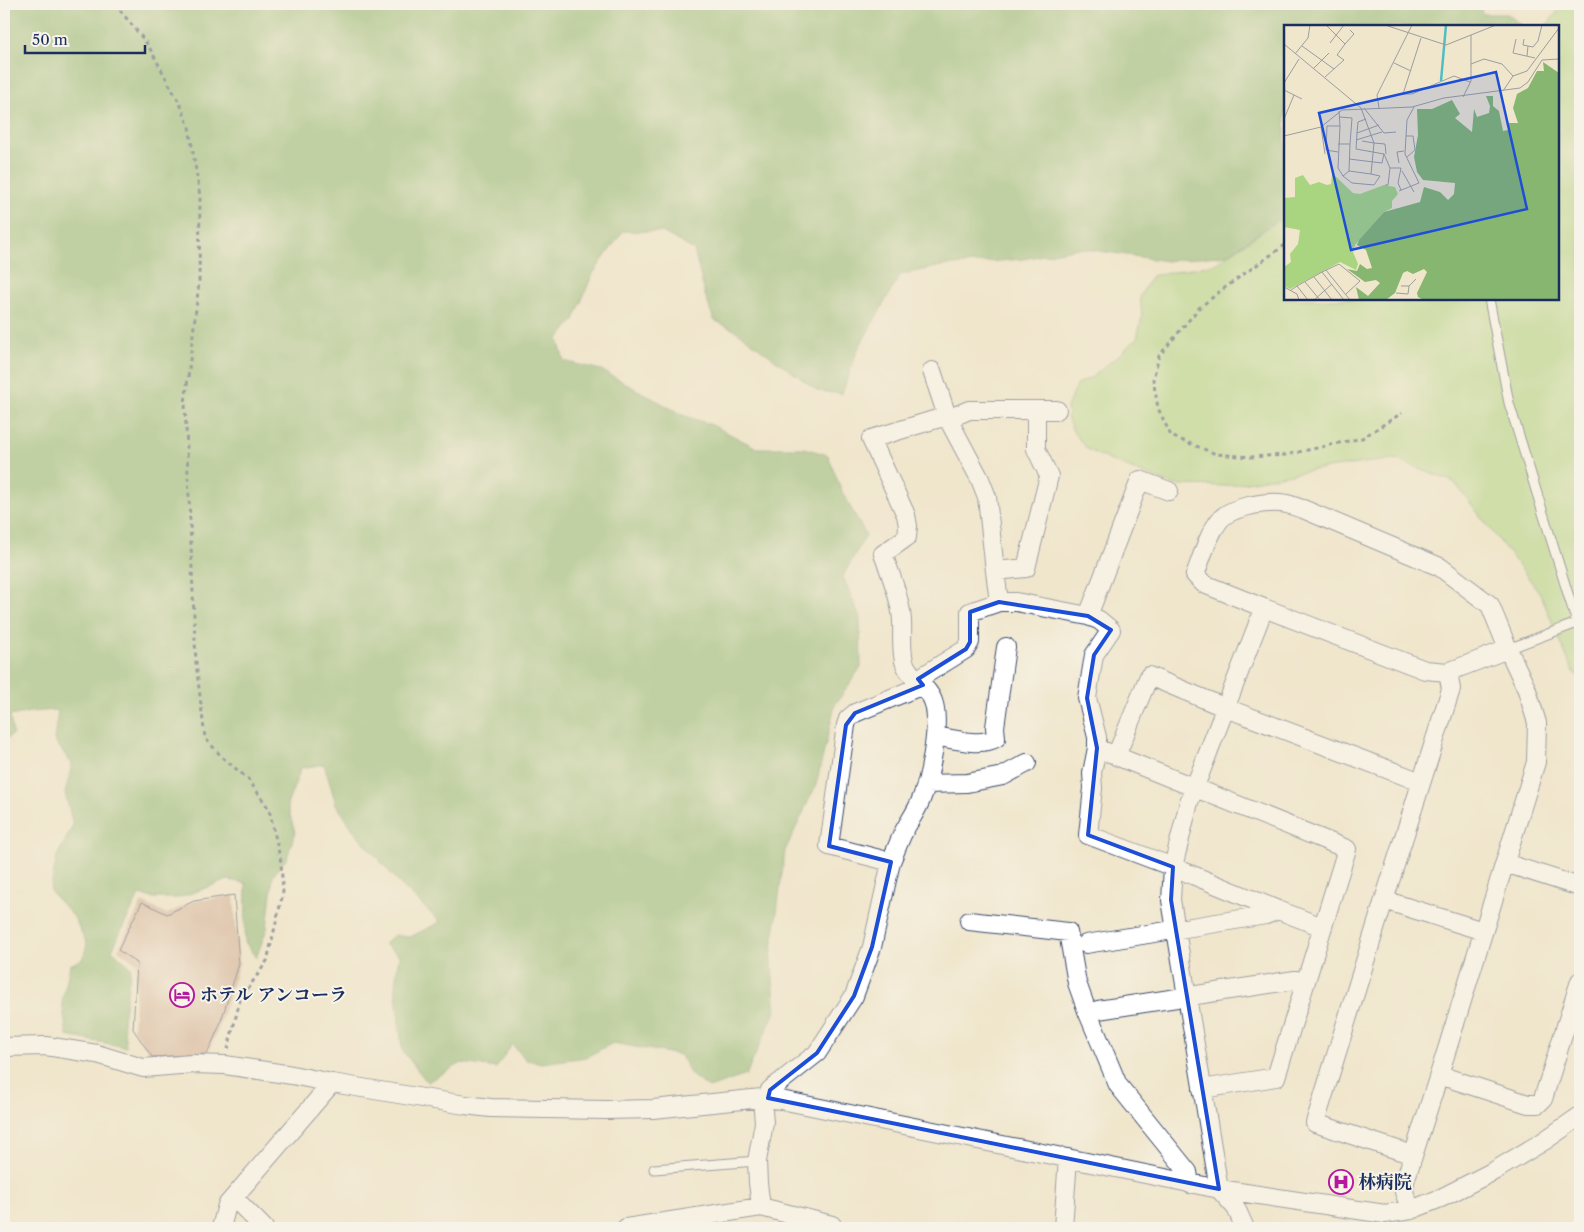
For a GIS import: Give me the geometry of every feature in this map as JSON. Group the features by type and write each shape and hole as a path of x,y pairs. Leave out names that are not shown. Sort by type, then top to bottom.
{"street":[{"path":"932,371 948,419 980,479 987,497 999,602"},
{"path":"762,1207 757,1161 764,1123 765,1098 770,1090 818,1054 854,996 872,947 891,862 904,832 922,799 935,736 934,704 928,691 921,682 910,674 905,663 901,644 902,614 897,591 883,554 907,537 907,520 871,439 940,418 948,419 969,410 1057,410"},
{"path":"995,570 1026,568 1050,476 1036,450 1036,410"},
{"path":"1088,616 1140,480 1168,490"},
{"path":"1411,1210 1404,1192 1405,1181 1536,762 1537,723 1527,690 1490,605 1440,567 1303,509 1282,503 1259,503 1234,511 1220,520 1208,540 1195,575 1204,584 1424,670 1448,672 1508,648"},
{"path":"891,862 829,846 848,719 855,713 921,682 966,649 970,642 970,612 999,602 1016,602 1088,616 1099,620 1111,630 1094,655 1087,698 1097,737 1097,748 1092,772 1093,788 1088,835 1322,927"},
{"path":"1245,1228 1236,1208 1218,1189 1171,900 1173,867 1189,802 1264,608"},
{"path":"935,736 989,742 996,738 1006,647"},
{"path":"1413,1155 1315,1123 1451,689 1448,672"},
{"path":"1116,756 1149,676 1226,708 1421,782"},
{"path":"1097,748 1347,849 1276,1077 1202,1090"},
{"path":"926,784 967,783 1003,776 1027,763"},
{"path":"1504,863 1580,887"},
{"path":"1384,900 1484,931"},
{"path":"1086,944 1266,915 1278,910"},
{"path":"970,921 1068,932 1077,983 1087,1012 1118,1085 1188,1172 1190,1184"},
{"path":"1098,1010 1295,980 1306,981"},
{"path":"1439,1075 1528,1104 1538,1104 1543,1099 1580,981"},
{"path":"4,1047 46,1046 97,1054 143,1068 192,1064 225,1065 491,1108 653,1109 765,1098 1190,1184 1385,1214 1411,1210 1441,1198 1494,1171 1544,1142 1580,1116"},
{"path":"221,1228 227,1205 332,1083"},
{"path":"1063,1228 1068,1158"},
{"path":"234,1198 264,1228"},
{"path":"626,1228 762,1207 832,1225 830,1228"}],"lane":[{"path":"1489,300 1509,403 1577,624 1508,648"},
{"path":"654,1169 757,1161"}],"path":[{"path":"115,4 148,45 181,106 189,127 200,196 199,283 185,403 196,663 206,738 223,758 248,779 268,809 281,862 283,893 267,961 240,1000 225,1065"},
{"path":"1284,246 1227,286 1200,308 1159,356 1153,379 1158,408 1171,436 1216,454 1251,457 1285,455 1362,438 1402,413"}],"highlighted area":[{"path":"999,602 1088,616 1111,630 1094,655 1087,698 1097,748 1088,835 1173,867 1171,900 1219,1189 768,1098 770,1090 817,1053 854,996 872,947 891,862 829,846 846,725 855,713 923,685 918,679 966,649 970,642 970,612"}],"green space":[{"path":"4,4 1478,4 1483,14 1508,14 1521,25 1284,25 1284,215 1227,255 1167,261 1079,248 1023,259 941,266 900,275 857,351 842,394 818,391 736,331 714,320 705,295 694,250 662,232 623,231 592,275 574,320 558,339 564,361 601,370 683,415 712,425 757,448 804,448 828,455 842,492 866,535 843,576 860,618 861,667 835,705 816,785 785,851 771,957 776,1010 746,1075 709,1088 691,1075 680,1055 613,1043 586,1057 542,1063 526,1060 512,1044 496,1068 462,1063 427,1082 402,1050 395,986 399,955 384,944 394,935 410,937 440,922 399,883 354,831 336,804 324,764 301,768 287,805 295,832 287,858 273,875 267,929 256,958 245,942 246,883 228,880 178,898 154,898 139,895 112,950 131,967 123,1020 126,1047 67,1036 62,1002 70,965 83,959 87,944 74,917 50,891 57,856 73,825 65,793 72,764 54,740 58,710 10,716 13,734 4,741"},
{"path":"1563,4 1580,4 1580,678 1573,672 1540,593 1454,482 1395,459 1313,470 1226,486 1174,485 1111,461 1087,449 1074,433 1068,420 1067,407 1077,384 1092,377 1137,338 1142,317 1140,296 1152,276 1215,264 1284,217 1284,300 1559,300 1559,25 1547,25"}],"building":[{"name":"ホテル アンコーラ","path":"234,895 239,964 219,1027 207,1054 152,1057 133,1029 137,963 118,950 142,902 167,914 194,901"}],"place":[{"name":"ホテル アンコーラ","path":"182,995"},
{"name":"林病院","path":"1341,1182"}]}
